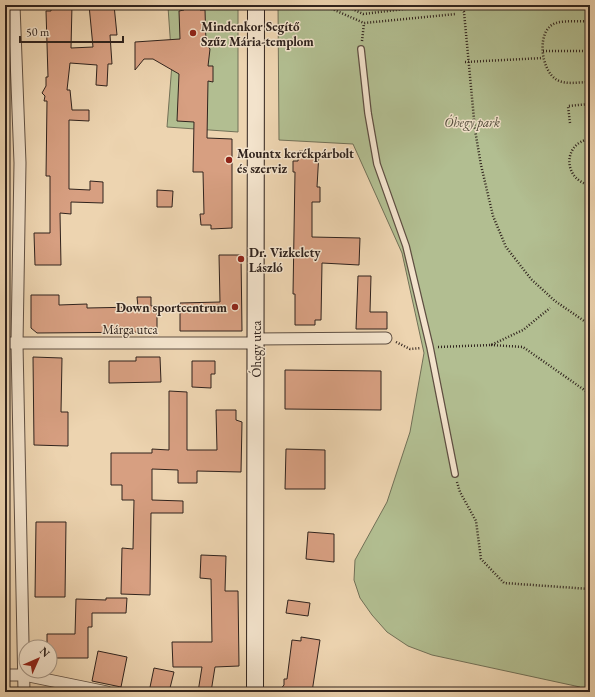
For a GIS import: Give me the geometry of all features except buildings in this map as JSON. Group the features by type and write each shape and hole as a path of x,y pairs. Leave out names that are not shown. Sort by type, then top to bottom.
{"street":[{"path":"14,5 20,163 17,344 23,639"},
{"name":"Óhegy utca","path":"255,692 256,5"},
{"name":"Márga utca","path":"5,343 256,341 386,338"},
{"path":"5,675 18,675"},
{"path":"24,679 24,692"},
{"path":"44,679 107,692"}],"lane":[{"path":"361,48 368,113 377,164 406,246 430,347 455,474"}],"path":[{"path":"323,5 364,23 456,14"},
{"path":"344,5 363,14 438,5"},
{"path":"459,5 464,12 467,62 475,130 481,165 493,216 506,247 536,284 555,301 590,325"},
{"path":"570,123 568,106 590,104 589,82 566,83 549,74 542,58 545,33 549,27 556,23 590,21"},
{"path":"361,48 364,23"},
{"path":"543,50 590,51"},
{"path":"467,62 542,58"},
{"path":"590,139 579,144 572,150 569,158 569,167 573,175 579,182 590,186"},
{"path":"491,345 523,330 550,308"},
{"path":"386,338 410,349 491,345 523,347 590,394"},
{"path":"455,474 460,492 476,521 481,559 504,583 590,589"}],"green space":[{"name":"Óhegy park","path":"278,5 590,5 590,692 579,692 580,687 432,655 408,646 387,632 360,598 354,580 355,560 387,502 410,432 424,353 402,253 353,144 279,140"},
{"path":"168,7 238,8 238,132 167,127 172,64"}],"place":[{"name":"Mindenkor Segítő Szűz Mária-templom","path":"193,33"},
{"name":"Mountx kerékpárbolt és szerviz","path":"229,160"},
{"name":"Dr. Vizkelety László","path":"241,259"},
{"name":"Down sportcentrum","path":"235,307"}]}
